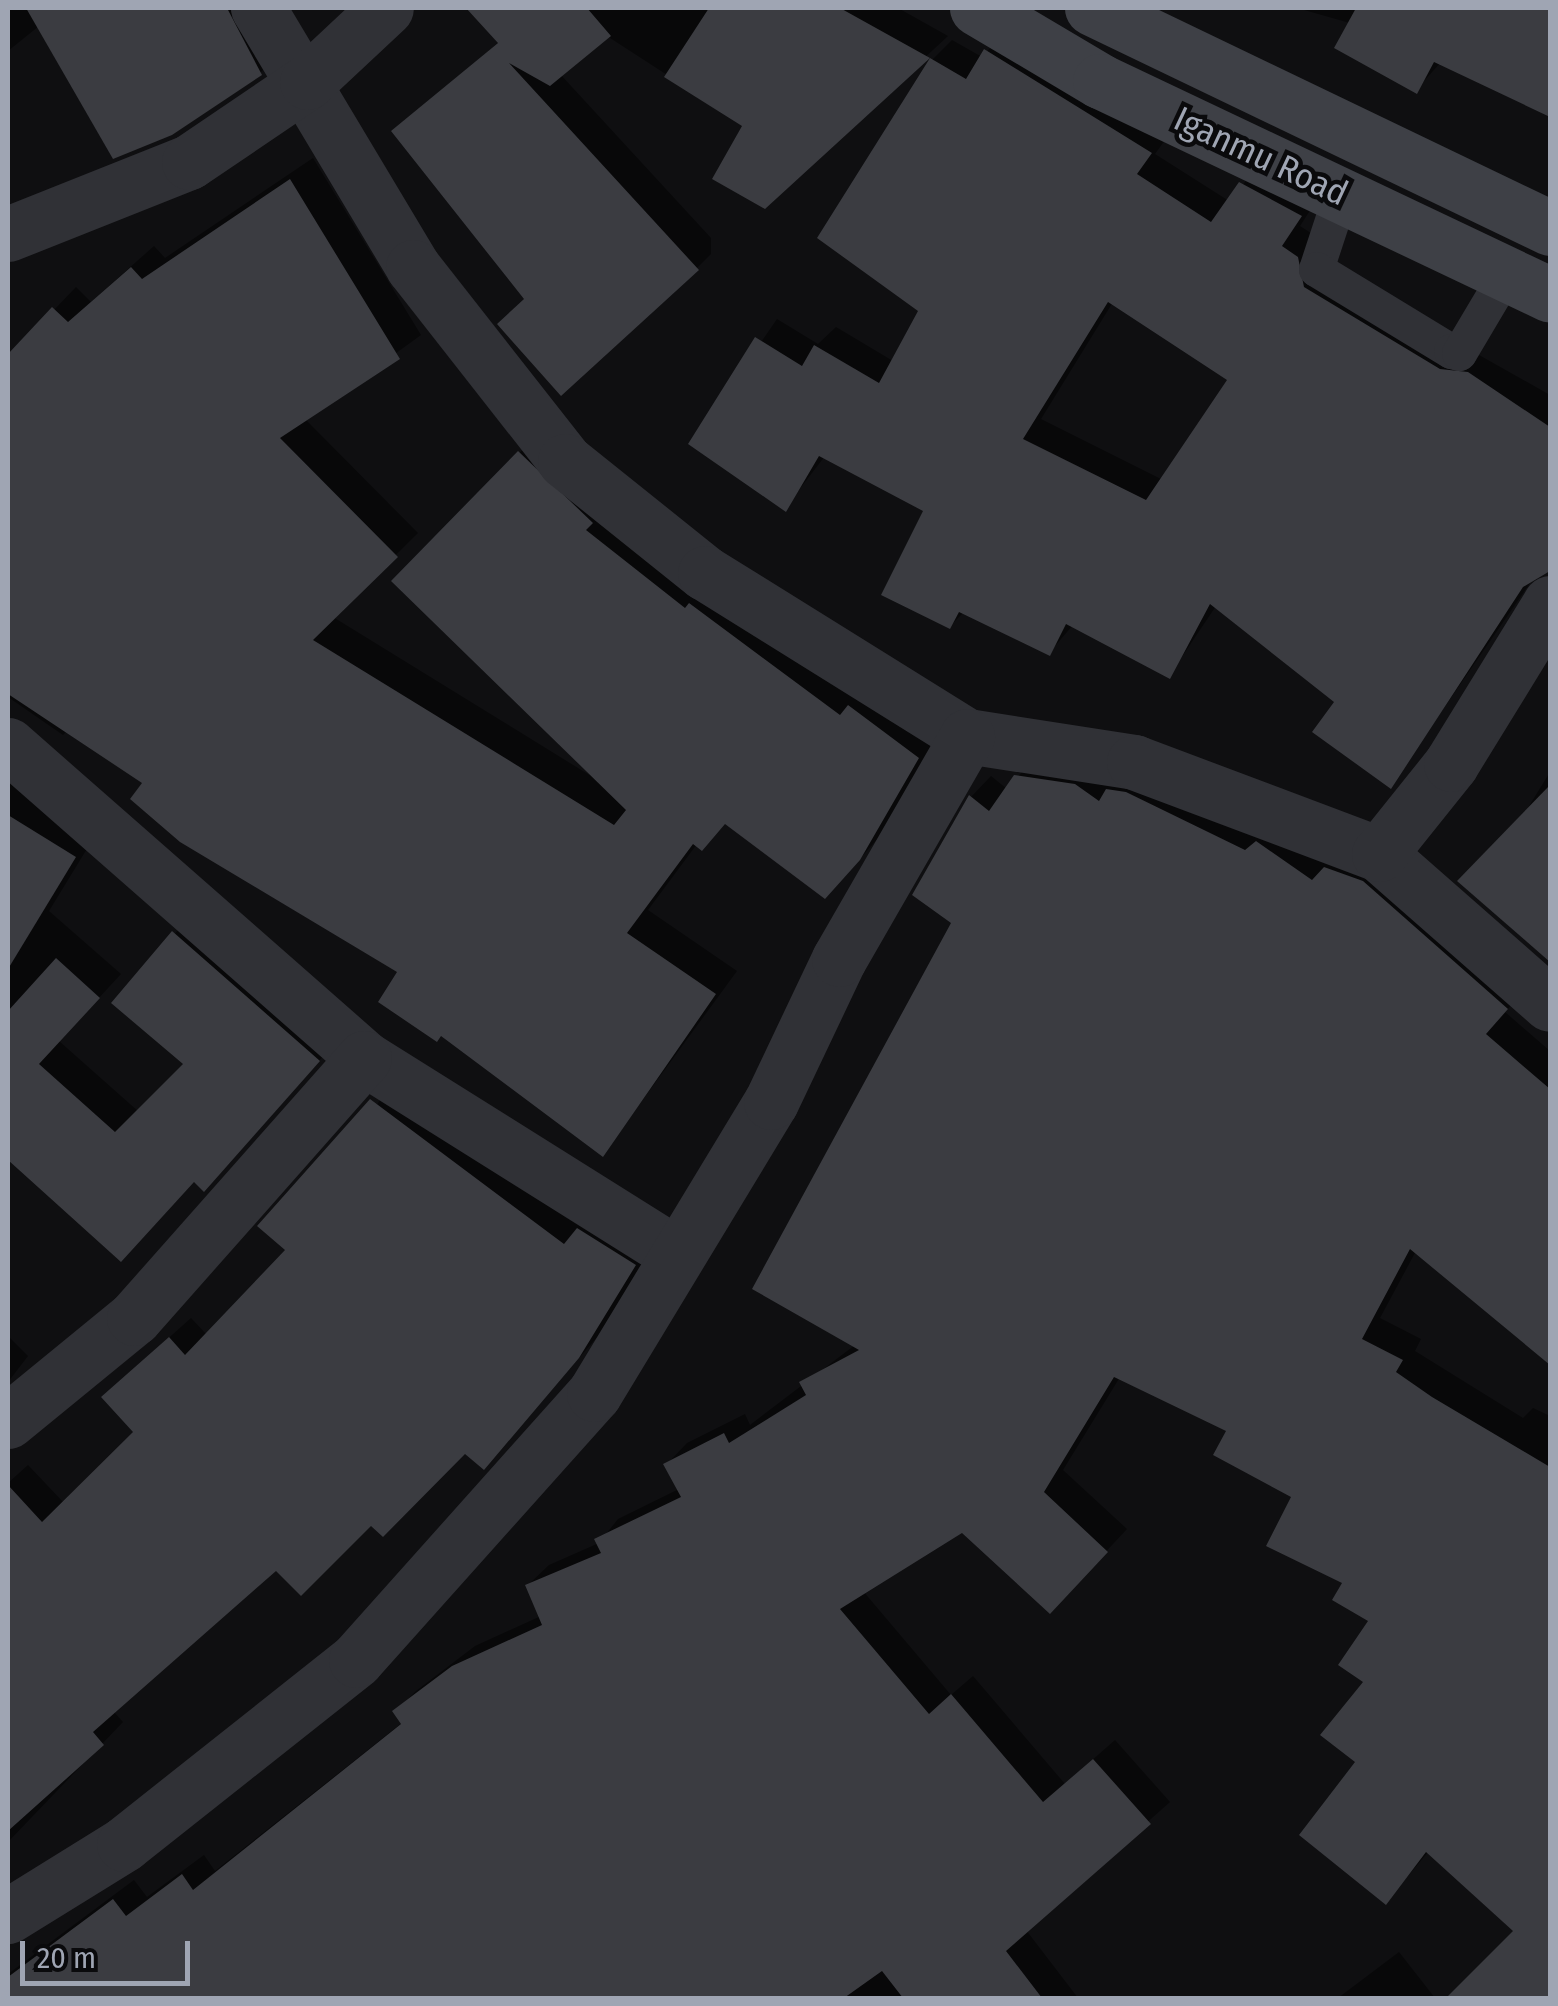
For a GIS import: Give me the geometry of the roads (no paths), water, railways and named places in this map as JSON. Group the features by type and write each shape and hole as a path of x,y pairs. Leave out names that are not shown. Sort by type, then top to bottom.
{"main road":[{"name":"Iganmu Road","path":"977,8 1100,81 1528,284"},
{"name":"Iganmu Road","path":"1092,8 1550,228"}],"street":[{"path":"258,8 307,82 413,267 565,461 705,573 967,736 1134,762 1379,854 1550,1004"},
{"path":"8,234 189,162 307,82 386,8"},
{"path":"1379,854 1451,764 1550,603"},
{"path":"8,1916 140,1832 356,1660 594,1394 675,1252 771,1102 840,959 967,736"},
{"path":"8,745 364,1058 675,1252"},
{"path":"8,1421 134,1318 364,1058"}],"lane":[{"path":"1341,193 1316,268 1451,351 1459,353 1528,284"}]}
